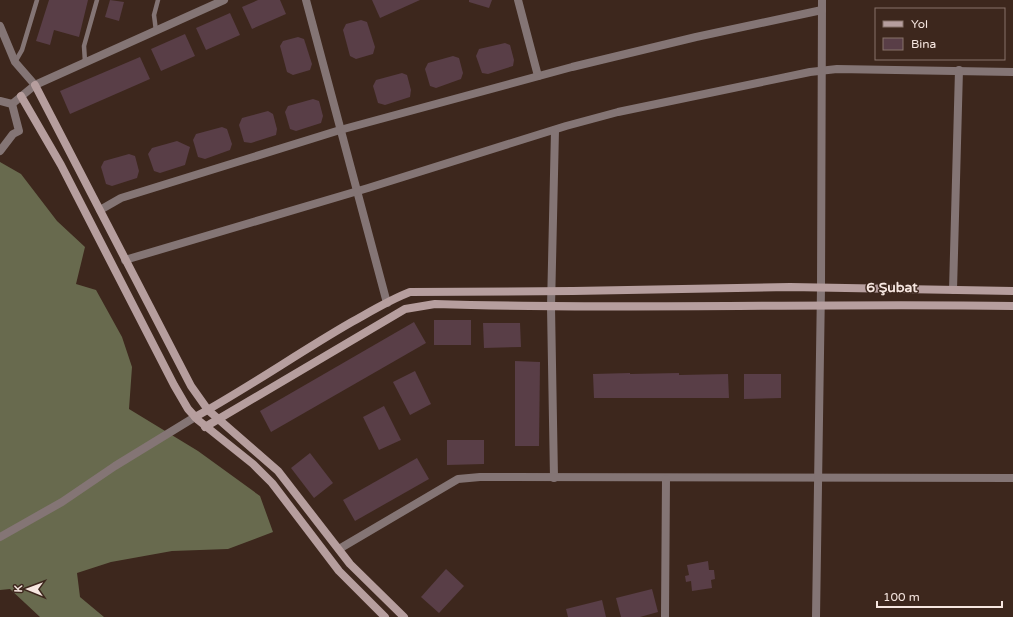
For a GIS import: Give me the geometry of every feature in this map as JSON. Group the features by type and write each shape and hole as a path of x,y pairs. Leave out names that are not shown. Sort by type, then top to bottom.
{"street":[{"path":"12,104 35,85 223,0"},
{"path":"306,0 387,303"},
{"path":"518,0 538,76"},
{"path":"816,617 821,288 822,0"},
{"path":"100,210 120,198 340,130 538,76 688,39 822,10"},
{"path":"0,26 15,62 35,85 191,386 208,410 278,471 350,564 404,617"},
{"path":"125,260 618,112 837,69 1013,72"},
{"path":"953,290 959,70"},
{"path":"21,96 64,172 174,385 188,409 205,427 253,464 272,483 339,571 385,617"},
{"path":"0,101 12,104"},
{"path":"0,151 13,134 19,131 12,104"},
{"path":"554,478 552,292 555,130"},
{"path":"0,537 62,502 115,466 195,417 387,303 410,292 552,292 821,288 1013,291"},
{"path":"205,427 405,309 435,304 678,308 820,305 1013,306"},
{"path":"338,549 458,480 480,477 666,479 1013,478"},
{"path":"665,617 666,479"}],"lane":[{"path":"15,62 22,50 37,0"},
{"path":"85,62 84,46 97,0"},
{"path":"156,31 154,14 158,0"}],"green space":[{"path":"0,162 21,174 57,221 85,247 76,284 96,290 122,337 132,367 129,409 198,451 260,496 273,532 228,549 172,551 111,562 77,573 80,597 104,617 40,617 10,589 0,590"}],"building":[{"path":"49,0 88,0 79,37 54,30 50,45 36,41"},
{"path":"110,0 124,2 119,21 105,17"},
{"path":"258,0 280,0 286,14 252,29 242,7"},
{"path":"372,0 420,0 380,18"},
{"path":"469,0 492,0 489,8 469,2"},
{"path":"230,13 240,35 206,50 196,28"},
{"path":"361,20 367,22 375,47 373,54 356,59 350,56 343,30 346,24"},
{"path":"185,34 195,56 161,71 151,49"},
{"path":"298,37 304,39 312,64 310,70 293,75 287,72 280,46 283,41"},
{"path":"505,43 510,45 514,60 513,66 488,74 482,73 476,56 479,49"},
{"path":"453,56 459,58 463,73 461,79 436,88 430,86 425,69 428,63"},
{"path":"140,57 150,79 70,114 60,91"},
{"path":"402,73 407,75 411,90 410,97 385,105 378,103 373,86 376,80"},
{"path":"313,99 319,101 323,116 321,123 296,131 290,129 285,112 288,106"},
{"path":"268,111 273,114 277,129 276,135 251,143 244,142 239,125 242,118"},
{"path":"222,127 227,129 232,144 230,150 205,159 198,157 193,140 196,134"},
{"path":"177,141 190,147 185,165 160,173 154,171 148,154 152,148"},
{"path":"129,154 135,156 139,171 137,178 112,186 106,184 101,167 104,161"},
{"path":"434,320 471,320 471,345 434,345"},
{"path":"414,322 426,343 271,432 260,411"},
{"path":"483,323 520,323 521,347 484,348"},
{"path":"515,361 540,362 539,446 515,446"},
{"path":"415,371 431,404 410,415 393,382"},
{"path":"679,373 679,375 728,374 729,398 594,398 593,374"},
{"path":"744,374 781,374 781,398 744,399"},
{"path":"384,406 401,440 379,450 363,417"},
{"path":"447,440 484,440 484,464 447,465"},
{"path":"310,453 333,483 314,498 291,468"},
{"path":"417,458 429,479 355,521 343,500"},
{"path":"708,561 709,570 714,570 715,579 711,580 712,588 692,591 691,581 686,582 685,576 689,575 687,565"},
{"path":"446,569 464,586 439,613 421,597"},
{"path":"652,589 658,612 640,617 621,617 616,598"},
{"path":"602,600 606,617 568,617 566,609"}],"district":[{"name":"6 Şubat","path":"892,287"}]}
